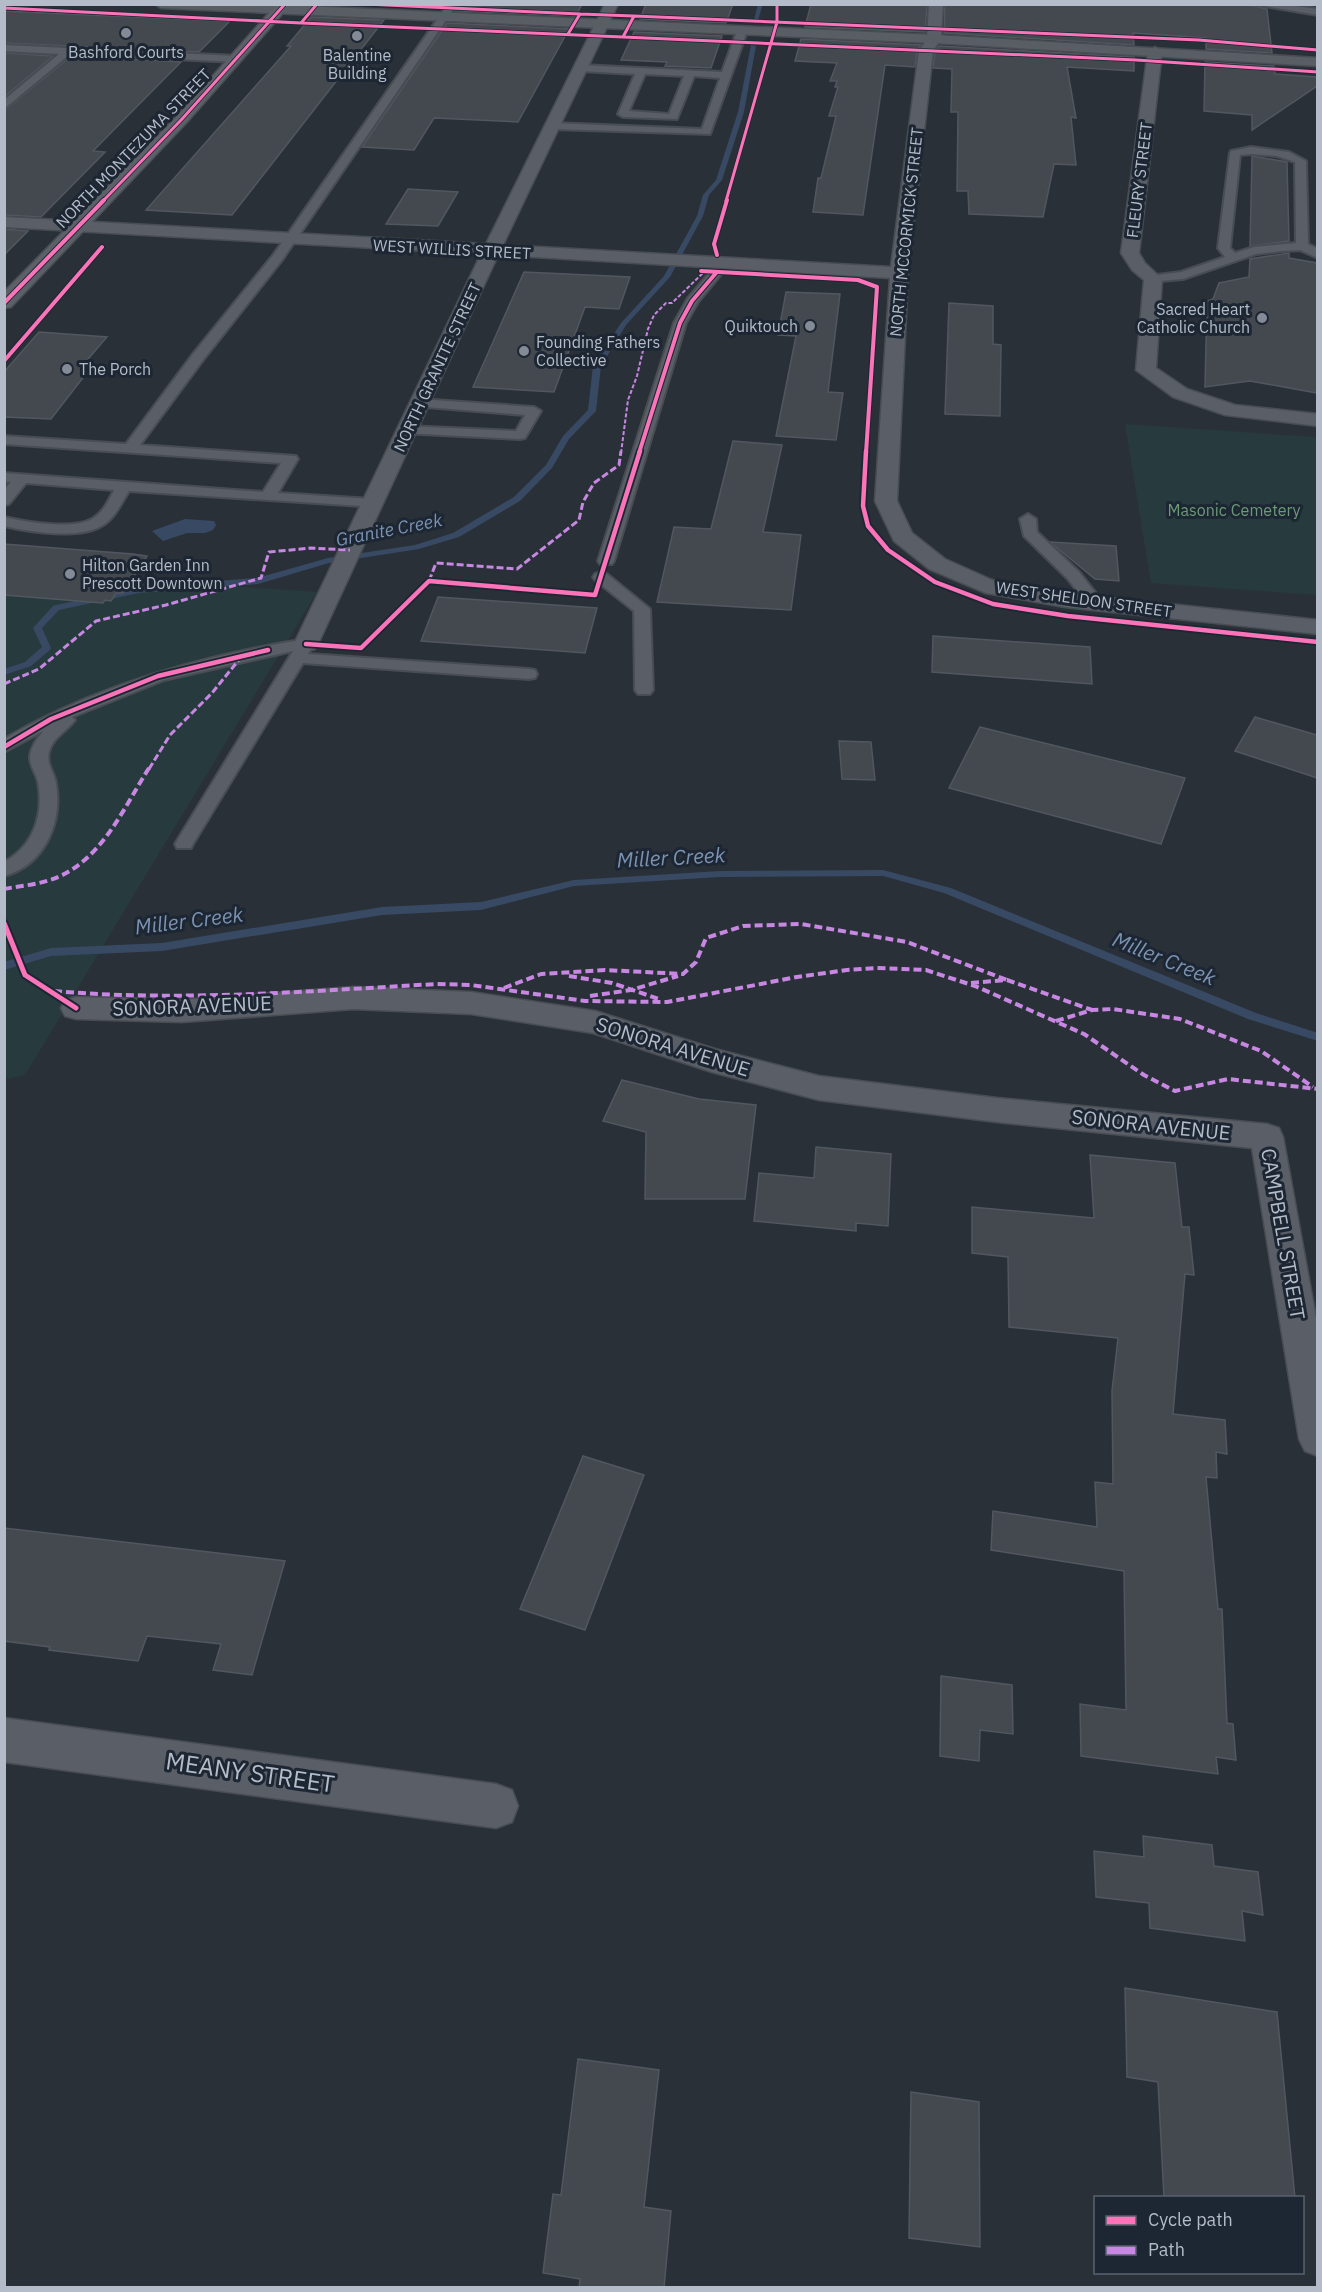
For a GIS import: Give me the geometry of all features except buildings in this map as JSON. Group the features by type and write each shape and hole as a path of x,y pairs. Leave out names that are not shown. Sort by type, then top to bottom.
{"main road":[{"path":"161,4 283,8 602,26 740,38 934,39 1317,62"},
{"name":"NORTH MONTEZUMA STREET","path":"4,303 283,8"}],"street":[{"name":"NORTH GRANITE STREET","path":"302,651 612,4"},
{"name":"NORTH MCCORMICK STREET","path":"886,501 899,273 927,48 934,39 936,4"},
{"name":"FLEURY STREET","path":"1153,279 1138,266 1131,254 1155,51"},
{"name":"WEST WILLIS STREET","path":"4,222 636,259 709,268 899,273"},
{"path":"1153,279 1146,370 1180,393 1232,411 1317,420"},
{"name":"WEST SHELDON STREET","path":"886,501 902,536 937,564 986,586 1096,604 1317,627"},
{"name":"SONORA AVENUE","path":"76,1008 182,1011 353,998 471,1003 595,1022 712,1060 819,1088 997,1110 1267,1137"},
{"name":"CAMPBELL STREET","path":"1267,1137 1317,1438"},
{"name":"MEANY STREET","path":"4,1740 496,1806"}],"lane":[{"path":"130,448 291,239 453,4"},
{"path":"1256,4 1317,12"},
{"path":"728,71 720,64 724,53 727,47 740,38"},
{"path":"553,126 706,132 740,38"},
{"path":"4,48 237,59"},
{"path":"4,106 68,51"},
{"path":"581,68 690,73 728,71"},
{"path":"642,70 623,114 673,117 690,73"},
{"path":"1233,258 1224,248 1235,153 1246,150 1290,155 1300,161 1302,246"},
{"path":"1153,279 1183,275 1254,252 1302,246 1317,254"},
{"path":"644,690 642,609 603,569 680,323 709,268"},
{"path":"407,430 520,435 534,411 419,404"},
{"path":"4,440 291,459 268,497"},
{"path":"4,477 372,504"},
{"path":"4,501 22,478"},
{"path":"4,521 15,524 75,528 97,523 124,486"},
{"path":"1028,519 1029,533 1073,575 1096,604"},
{"path":"4,747 51,719 96,703 158,676 268,650 302,651 529,674"},
{"path":"184,844 302,651"},
{"path":"4,870 35,849 47,827 47,781 39,761 42,745 62,723 96,703"}],"green space":[{"name":"Masonic Cemetery","path":"1125,424 1315,437 1318,451 1317,595 1151,583"},
{"path":"152,581 317,592 25,1075 5,1079 4,588 85,594"}],"water":[{"path":"185,519 214,521 216,525 213,530 205,533 187,533 163,541 152,531"}],"waterway":[{"name":"Granite Creek","path":"756,20 761,4"},
{"name":"Granite Creek","path":"4,672 28,664 47,648 37,628 56,608 139,590 258,581 328,561 416,547 456,535 517,499 549,466 566,438 592,411 597,366 623,324 667,277 700,216 706,195 719,180 741,112 753,46"},
{"name":"Miller Creek","path":"4,966 51,952 162,947 382,911 481,906 574,883 720,874 883,873 947,890 1252,1016 1318,1037"}],"marked path":[{"path":"429,581 436,563 517,569 579,520 583,502 594,483 619,465 628,400 654,315 666,303 672,303 705,271"},
{"path":"4,684 39,669 96,621 166,605 261,578 269,552 311,548 350,550"},
{"path":"4,889 50,880 78,867 102,843 170,735 212,693 242,656"},
{"path":"504,988 541,974 605,970 683,974 696,962 706,938 743,926 801,924 907,942 1007,980"},
{"path":"54,991 102,995 198,997 437,984 471,985 585,1001 667,1002 797,977 847,970 877,968 926,970 975,986 1084,1034 1144,1075 1175,1091 1228,1079 1318,1089"},
{"path":"569,976 612,983 659,999"},
{"path":"590,996 631,990 678,976"},
{"path":"971,983 1007,980 1092,1010"},
{"path":"1056,1021 1092,1010 1113,1009 1180,1019 1261,1051 1313,1087"}],"cycle path":[{"path":"4,303 182,119 285,4"},
{"path":"4,8 301,23 317,4"},
{"path":"365,4 580,14"},
{"path":"717,255 714,244 777,22 777,4"},
{"path":"301,23 623,37 634,16 580,14 568,34"},
{"path":"634,16 1199,40 1318,50"},
{"path":"623,37 1136,60 1318,72"},
{"path":"4,361 102,247"},
{"path":"701,271 858,280 877,287 863,506 868,526 888,550 935,582 993,604 1068,616 1318,642"},
{"path":"306,644 361,648 429,581 595,595 680,323 692,301 716,273"},
{"path":"4,747 51,719 158,676 268,650"},
{"path":"4,923 25,975 76,1008"}],"place":[{"name":"Bashford Courts","path":"126,33"},
{"name":"Balentine Building","path":"357,36"},
{"name":"Sacred Heart Catholic Church","path":"1262,318"},
{"name":"Quiktouch","path":"810,326"},
{"name":"Founding Fathers Collective","path":"524,351"},
{"name":"The Porch","path":"67,369"},
{"name":"Hilton Garden Inn Prescott Downtown","path":"70,574"}]}
